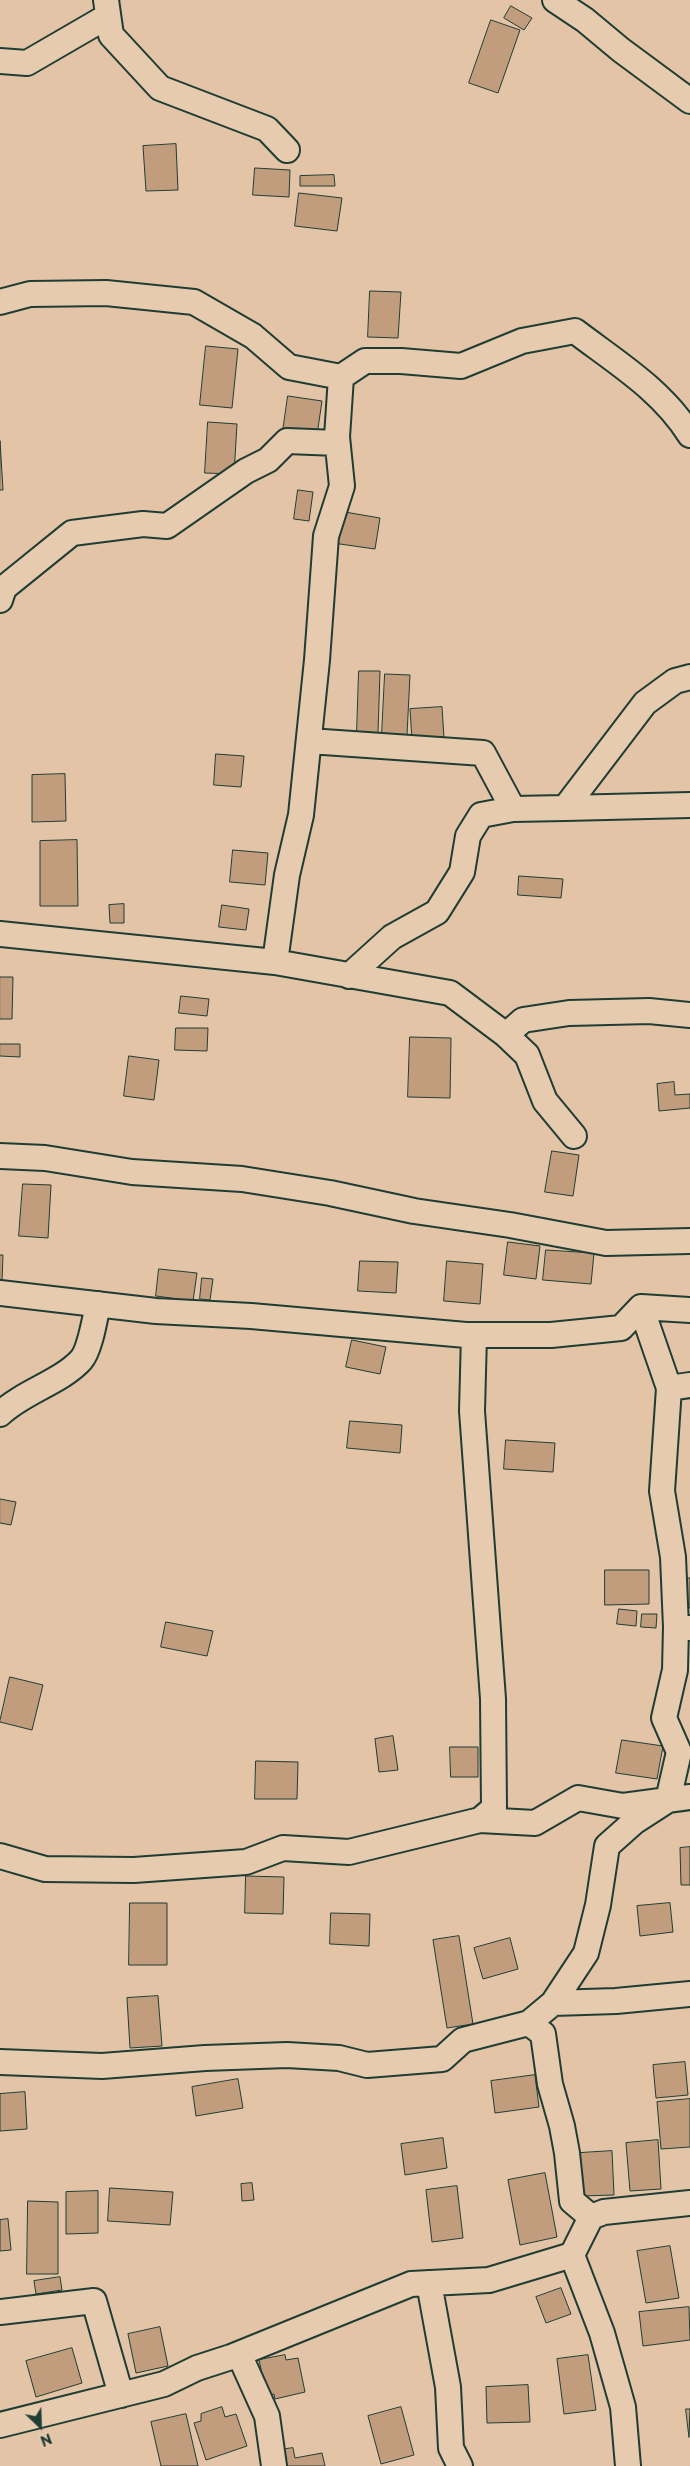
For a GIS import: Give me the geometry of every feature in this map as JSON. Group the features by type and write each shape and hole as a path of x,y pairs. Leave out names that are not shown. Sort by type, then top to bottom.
{"street":[{"path":"555,0 586,20 621,50 690,101"},
{"path":"0,61 27,63 107,8 112,36 160,88 267,129 286,150"},
{"path":"0,302 30,294 106,293 194,302 253,336 289,367 341,377 364,361 401,361 461,366 522,341 575,332 652,388 679,416 690,435"},
{"path":"275,962 287,875 301,815 326,536 342,486 337,443 341,377"},
{"path":"0,600 4,588 72,533 143,524 167,526 246,471 268,460 287,441 337,443"},
{"path":"565,808 645,703 675,681 690,677"},
{"path":"309,741 483,753 513,809"},
{"path":"349,976 392,937 437,912 462,872 468,836 480,814 513,809 690,805"},
{"path":"0,934 275,962 450,993 506,1035 527,1055 545,1101 574,1136"},
{"path":"506,1035 523,1020 569,1013 649,1010 690,1015"},
{"path":"0,1156 45,1158 132,1172 242,1179 330,1193 414,1211 510,1225 606,1243 690,1241"},
{"path":"0,1293 98,1304 474,1335 551,1335 621,1328 641,1308 690,1310"},
{"path":"0,1414 14,1401 82,1360 98,1304"},
{"path":"641,1308 679,1386 662,1491 683,1627 664,1718 679,1752 679,1798"},
{"path":"474,1335 473,1448 493,1699 494,1808 480,1820"},
{"path":"0,1856 45,1870 134,1870 246,1862 283,1848 349,1852 480,1820 535,1823 578,1798 623,1806 679,1798"},
{"path":"0,2062 102,2066 205,2058 287,2055 339,2058 367,2064 442,2059 463,2040 529,2023 553,2003 586,1953 598,1905 607,1846 634,1822 679,1798"},
{"path":"553,2003 616,2001 690,1994"},
{"path":"529,2023 543,2034 550,2084 565,2144 572,2201 591,2217"},
{"path":"0,2425 164,2384 197,2368 239,2354 411,2284 489,2280 572,2255 591,2217 604,2212 690,2203"},
{"path":"572,2255 602,2333 623,2407 628,2466"},
{"path":"429,2283 448,2387 451,2448 460,2466"},
{"path":"0,2312 94,2301 121,2395"},
{"path":"239,2354 267,2416 274,2466"}],"building":[{"path":"511,6 532,18 524,30 504,18"},
{"path":"491,20 520,30 498,93 469,83"},
{"path":"176,144 178,190 146,191 143,146"},
{"path":"255,168 290,170 289,197 253,195"},
{"path":"334,175 335,186 300,186 300,176"},
{"path":"299,193 342,198 337,231 295,226"},
{"path":"370,291 401,292 398,338 368,337"},
{"path":"206,346 238,349 232,408 200,405"},
{"path":"288,396 322,401 317,435 283,431"},
{"path":"208,422 237,424 234,474 205,473"},
{"path":"0,441 3,490 0,490"},
{"path":"298,490 313,492 309,521 294,519"},
{"path":"339,511 380,518 375,549 333,543"},
{"path":"359,671 380,671 378,733 357,732"},
{"path":"385,674 410,675 407,735 382,734"},
{"path":"442,707 444,738 412,740 410,709"},
{"path":"216,754 244,756 241,787 214,785"},
{"path":"65,774 66,821 32,822 32,775"},
{"path":"77,840 78,906 40,906 40,841"},
{"path":"233,850 268,853 265,885 230,882"},
{"path":"519,876 563,879 561,898 518,895"},
{"path":"124,904 124,923 110,923 109,905"},
{"path":"222,905 249,909 246,930 219,927"},
{"path":"0,977 13,977 12,1019 0,1019"},
{"path":"181,996 209,999 207,1016 179,1013"},
{"path":"176,1028 208,1028 207,1051 175,1050"},
{"path":"410,1037 451,1038 450,1098 408,1097"},
{"path":"0,1044 20,1044 20,1057 0,1056"},
{"path":"129,1056 159,1060 154,1100 124,1096"},
{"path":"674,1082 675,1095 690,1094 690,1108 659,1111 657,1084"},
{"path":"552,1151 579,1155 573,1196 545,1192"},
{"path":"23,1184 51,1185 48,1238 19,1236"},
{"path":"508,1242 540,1246 536,1279 504,1275"},
{"path":"546,1250 594,1253 591,1284 543,1280"},
{"path":"0,1255 3,1255 2,1281 0,1281"},
{"path":"360,1261 398,1262 396,1293 358,1291"},
{"path":"447,1261 483,1264 480,1304 444,1301"},
{"path":"159,1269 197,1273 193,1301 156,1296"},
{"path":"202,1278 213,1279 210,1300 200,1299"},
{"path":"352,1340 386,1347 380,1374 346,1367"},
{"path":"350,1421 402,1425 400,1453 347,1448"},
{"path":"506,1440 555,1443 553,1472 504,1469"},
{"path":"0,1499 16,1502 11,1525 0,1523"},
{"path":"605,1570 649,1570 649,1604 605,1605"},
{"path":"684,1578 690,1578 690,1608 681,1608"},
{"path":"619,1609 637,1611 636,1626 617,1624"},
{"path":"642,1614 657,1614 656,1628 641,1627"},
{"path":"166,1622 213,1631 207,1656 161,1647"},
{"path":"10,1677 43,1685 32,1730 0,1722"},
{"path":"393,1736 398,1770 379,1772 375,1739"},
{"path":"622,1740 663,1746 657,1779 616,1773"},
{"path":"450,1747 478,1747 478,1777 451,1777"},
{"path":"256,1761 298,1762 297,1799 255,1799"},
{"path":"690,1847 690,1885 681,1885 680,1848"},
{"path":"246,1876 284,1877 283,1914 245,1913"},
{"path":"130,1903 167,1903 167,1965 129,1965"},
{"path":"670,1903 673,1932 640,1936 637,1906"},
{"path":"331,1913 370,1914 369,1946 330,1944"},
{"path":"459,1936 473,2024 447,2028 433,1940"},
{"path":"510,1938 518,1969 483,1979 474,1948"},
{"path":"158,1996 162,2046 130,2048 127,1998"},
{"path":"685,2062 688,2095 656,2098 653,2065"},
{"path":"535,2075 539,2107 495,2113 491,2081"},
{"path":"238,2079 243,2108 196,2116 192,2087"},
{"path":"25,2092 27,2129 0,2131 0,2094"},
{"path":"690,2099 690,2147 661,2149 657,2102"},
{"path":"443,2138 447,2168 405,2175 401,2144"},
{"path":"658,2140 661,2189 630,2191 626,2143"},
{"path":"612,2151 614,2195 582,2196 580,2153"},
{"path":"545,2173 557,2237 520,2245 508,2180"},
{"path":"252,2183 254,2200 242,2201 241,2184"},
{"path":"457,2186 463,2238 432,2242 426,2190"},
{"path":"110,2188 173,2192 170,2225 108,2221"},
{"path":"98,2191 98,2233 66,2234 66,2192"},
{"path":"28,2201 58,2202 58,2274 27,2274"},
{"path":"8,2219 11,2250 0,2251 0,2220"},
{"path":"670,2246 679,2298 646,2303 637,2251"},
{"path":"60,2277 62,2290 36,2294 34,2281"},
{"path":"561,2288 571,2314 546,2323 536,2297"},
{"path":"689,2307 690,2340 643,2346 639,2312"},
{"path":"160,2327 168,2366 136,2373 128,2334"},
{"path":"72,2348 82,2383 36,2397 26,2361"},
{"path":"285,2355 286,2360 298,2358 305,2392 275,2399 274,2394 267,2396 259,2360"},
{"path":"588,2355 596,2410 564,2414 557,2359"},
{"path":"528,2385 530,2422 487,2423 486,2387"},
{"path":"222,2407 225,2417 236,2414 247,2446 206,2460 194,2423 201,2421 201,2414"},
{"path":"401,2407 414,2455 381,2464 368,2416"},
{"path":"686,2409 690,2409 689,2437"},
{"path":"186,2414 198,2466 161,2466 151,2422"},
{"path":"293,2448 295,2458 322,2453 325,2466 282,2466 279,2450"}]}
